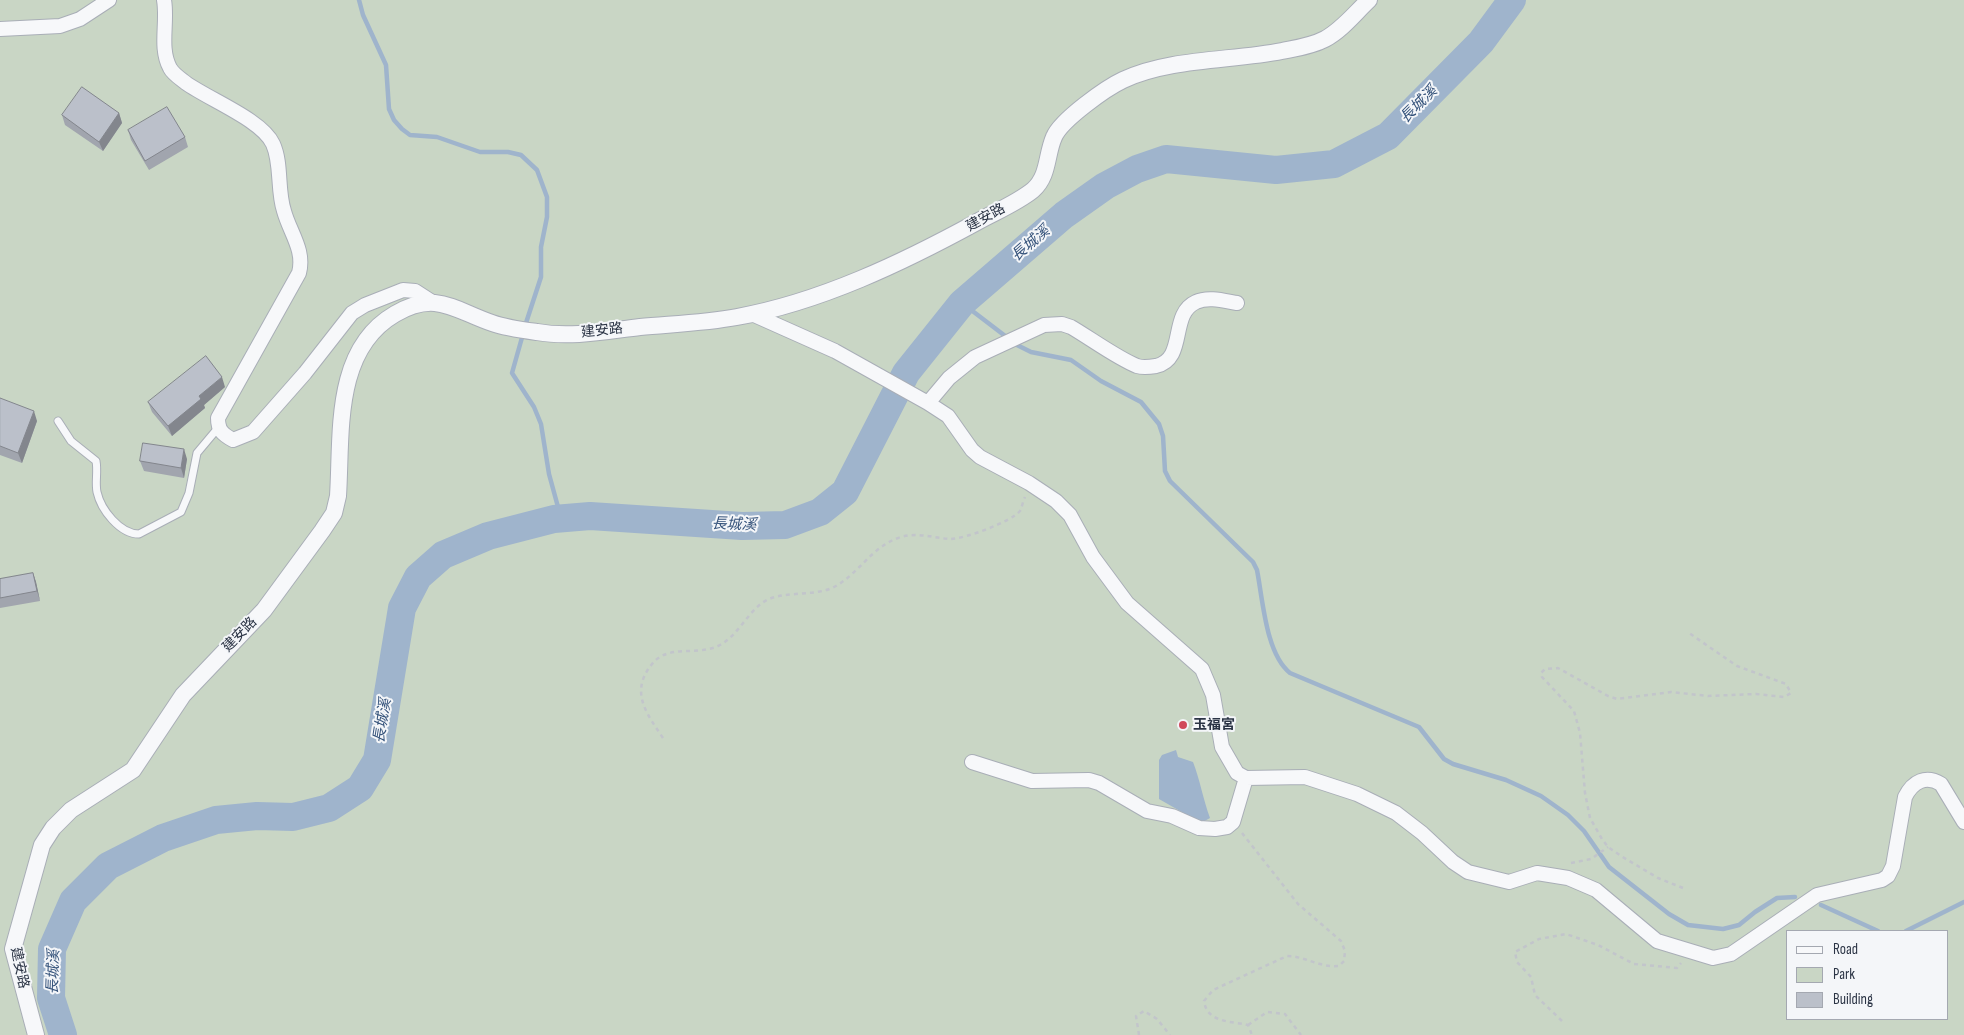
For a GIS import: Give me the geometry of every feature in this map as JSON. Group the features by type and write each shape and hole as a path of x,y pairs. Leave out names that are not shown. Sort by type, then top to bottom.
{"street":[{"path":"0,29 60,26 80,19 109,0"},
{"path":"164,0 166,20 165,49 171,70 205,97 251,120 264,130 272,142 276,154 283,210 301,252 302,263 299,273 218,418 218,428 224,436 233,440 253,432 305,373 341,326 352,314 365,305 403,290 414,291 432,302"},
{"name":"建安路","path":"36,1035 13,949 42,845 53,828 71,810 132,770 183,695 264,610 334,512 338,496 346,385 353,361 363,341 376,327 396,313 417,304 432,302 444,303 505,327 537,332 578,334 702,322 752,314 794,302 859,278 941,242 1022,197 1035,188 1041,180 1056,132 1088,103 1121,80 1133,75 1198,61 1256,56 1314,44 1332,35 1368,0"},
{"path":"922,400 966,362 1044,325 1062,324 1071,327 1129,362 1149,367 1166,362 1172,355 1182,317 1191,304 1211,299 1238,303"},
{"path":"752,314 834,350 922,400 948,416 972,450 980,457 1029,483 1056,501 1070,515 1093,557 1135,612 1202,669 1213,695 1222,746 1237,773 1246,778 1305,777 1357,794 1396,813 1422,833 1453,862 1468,872 1509,882 1538,873 1568,878 1596,890 1650,937 1666,946 1713,958 1723,957 1817,895 1872,884 1888,876 1893,866 1905,796 1909,788 1917,782 1925,779 1941,784 1964,822"},
{"path":"972,762 1032,781 1089,780 1099,783 1147,811 1172,816 1199,828 1215,829 1227,827 1233,822 1246,778"}],"lane":[{"path":"58,420 71,441 96,461 96,491 101,504 125,532 132,534 139,534 181,512 189,493 197,453 218,428"}],"path":[{"path":"663,738 644,710 640,692 652,664 664,654 703,651 719,646 734,635 752,612 764,601 778,596 814,594 832,588 845,580 880,546 899,537 912,534 952,539 975,533 1010,518 1020,511 1029,483"},
{"path":"1683,888 1658,878 1608,847 1590,818 1584,793 1580,733 1574,711 1542,677 1541,673 1545,669 1558,668 1608,696 1618,699 1671,692 1708,696 1756,694 1784,697 1791,692 1786,684 1738,666 1688,633"},
{"path":"1233,822 1298,904 1341,941 1345,951 1344,961 1340,966 1318,964 1297,956 1277,959 1213,990 1204,1001 1205,1007 1214,1019 1248,1025 1267,1012 1285,1014 1300,1035"},
{"path":"1564,863 1591,859 1608,847"},
{"path":"1562,1021 1535,995 1531,977 1517,962 1515,952 1539,939 1566,934 1598,945 1634,964 1677,968 1689,952"},
{"path":"1140,1035 1136,1016 1144,1011 1157,1018 1170,1035"},
{"path":"1248,1025 1252,1035"}],"green space":[{"path":"0,0 1964,0 1964,1035 0,1035"}],"water":[{"path":"1176,750 1178,757 1193,762 1210,818 1201,823 1159,799 1159,760 1162,755"}],"building":[{"path":"82,87 119,113 99,142 62,115"},
{"path":"167,107 185,137 145,161 128,130"},
{"path":"206,356 222,377 199,396 201,399 168,426 148,402"},
{"path":"0,398 34,411 18,453 0,446"},
{"path":"143,443 184,449 181,468 140,461"},
{"path":"33,573 37,591 0,598 0,579"}],"waterway":[{"path":"359,0 363,15 386,65 389,109 394,120 402,129 410,135 437,137 480,152 508,152 521,155 537,170 547,197 547,217 541,247 541,277 525,326"},
{"name":"長城溪","path":"63,1035 51,998 52,949 73,901 108,866 163,838 216,820 257,816 293,817 329,808 360,788 377,760 402,608 418,577 443,555 488,536 554,519 590,516 742,526 785,525 820,512 845,492 906,373 962,303 1064,215 1105,186 1137,169 1166,159 1276,170 1334,164 1388,136 1481,42 1512,0"},
{"path":"962,303 1017,345 1031,352 1071,360 1101,381 1141,402 1159,424 1163,436 1165,471 1170,481 1253,562 1257,570 1271,640 1282,664 1290,673 1419,727 1444,759 1453,764 1506,780 1541,796 1568,815 1584,831 1609,867 1669,914 1688,925 1723,929 1739,925 1777,898 1795,897"},
{"path":"523,334 512,373 534,407 541,424 549,474 561,518"},
{"path":"1908,930 1964,902"},
{"path":"1821,905 1876,930"}],"place":[{"name":"玉福宮","path":"1183,725"}]}
